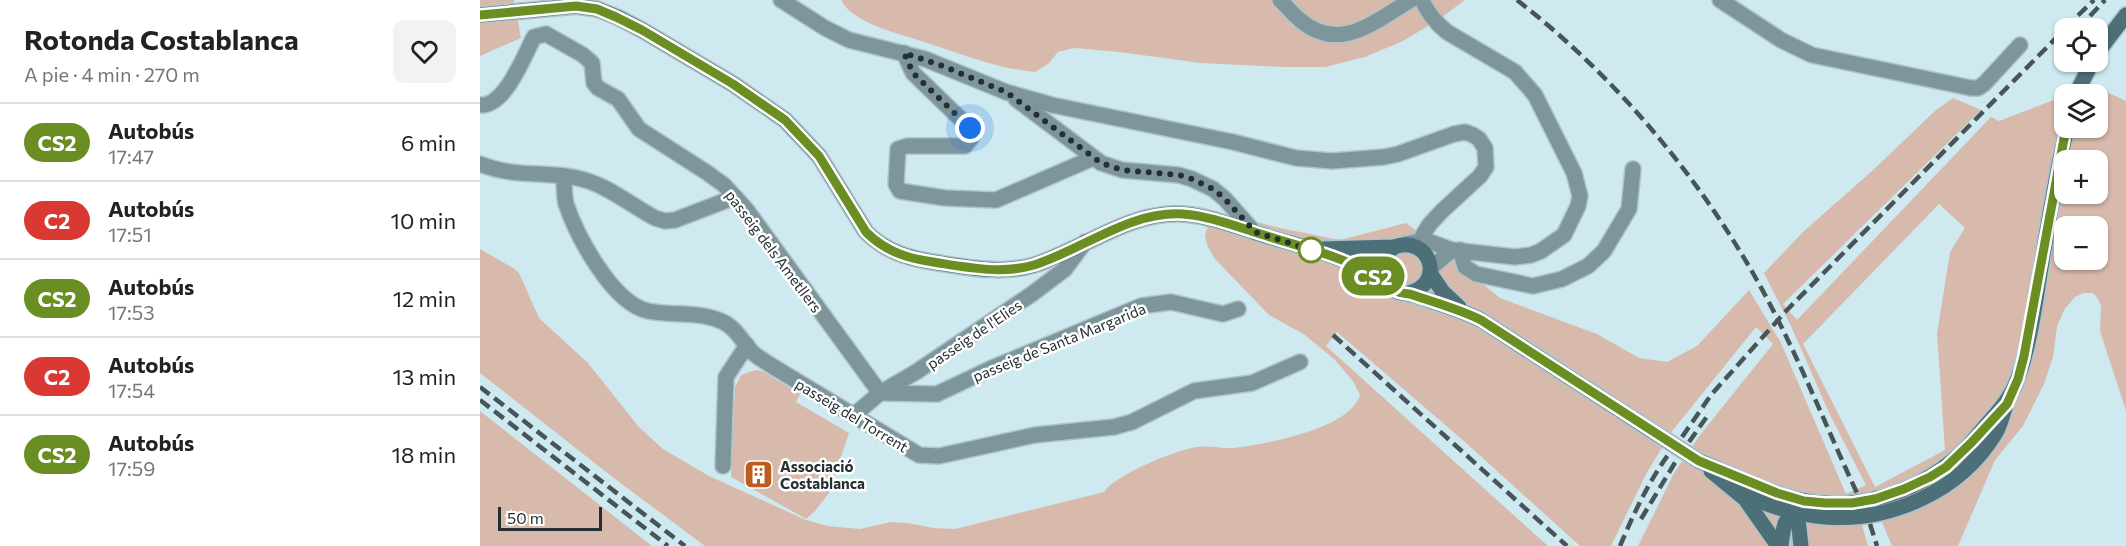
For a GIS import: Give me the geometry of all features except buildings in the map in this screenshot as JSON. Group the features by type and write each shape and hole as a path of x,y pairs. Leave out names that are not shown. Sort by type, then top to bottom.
{"main road":[{"path":"480,15 576,6 597,9 642,30 733,84 785,120 819,156 866,232 876,242 896,254 972,268 1013,268 1033,265 1149,217 1187,214 1255,232 1346,262 1398,292 1409,293 1464,311 1481,320 1699,461 1738,492 1780,546"},
{"path":"2108,39 2126,15"},
{"path":"1738,492 1768,506 1792,512 1828,518 1860,516 1893,511 1935,492 1961,474 1976,460 1996,433 2018,379 2065,138"},
{"path":"1386,283 1382,276 1381,265 1387,253 1406,244"},
{"path":"1311,249 1413,245 1425,253 1431,271 1443,292 1464,311"},
{"path":"1409,293 1420,289 1429,279 1431,271"},
{"path":"1699,461 1761,488 1804,501 1840,503 1875,499 1930,477 1959,455 2007,404"},
{"path":"1761,488 1798,519 1802,546"},
{"path":"1780,546 1787,518 1797,509 1857,509 1883,504 1904,489"},
{"path":"1802,546 1816,525 1828,518"}],"street":[{"path":"781,0 825,28 849,40 904,53 1006,92 1053,105 1222,139 1312,161 1384,157 1454,134 1465,132 1473,135 1485,148 1486,167 1480,176 1406,244"},
{"path":"1280,0 1302,22 1322,33 1339,36 1363,30 1411,0"},
{"path":"1406,244 1425,240 1456,250 1515,257 1541,251 1564,235 1577,210 1580,196 1569,159 1535,95 1527,85 1515,72 1437,24 1422,0"},
{"path":"1720,0 1781,40 1812,55 1971,88 1978,88 1984,84 2020,45"},
{"name":"passeig dels Ametllers","path":"480,105 500,97 534,37 546,34 589,59 592,63 594,83 598,88 618,99 639,129 724,185 746,209 880,393"},
{"path":"904,53 913,73 970,128 972,137 965,146 907,146 898,149 897,184 900,191 945,198 996,200 1093,158"},
{"path":"1006,92 1093,158 1122,170 1179,175 1203,183 1225,199 1255,232"},
{"path":"480,164 514,174 564,176 592,182 655,218 665,221 735,197"},
{"path":"1456,250 1465,267 1476,274 1533,286 1562,279 1588,266 1604,251 1629,208 1633,169"},
{"name":"passeig del Torrent","path":"564,176 566,202 576,226 600,270 625,299 640,309 721,321 732,328 754,353 772,366 919,455 939,456 1035,435 1114,427 1132,422 1194,391 1252,383 1300,362"},
{"name":"passeig de l'Elies","path":"854,415 880,393 916,372 1032,294 1065,269 1085,242"},
{"path":"1431,271 1456,250"},
{"name":"passeig de Santa Margarida","path":"880,393 937,394 992,368 1141,306 1171,302 1223,314 1238,309"},
{"path":"723,466 726,377 747,345"}],"shaded area":[{"path":"480,0 514,0 521,38 480,56"},
{"path":"841,0 1465,0 1403,41 1365,57 1325,67 1201,63 1074,48 1058,52 1048,64 1035,72 993,64 880,28 856,16"},
{"path":"2108,93 2126,101 2126,411 2100,331 2101,306 2093,293 2084,293 2075,297 2064,310 2057,327 2053,357 2044,384 2023,426 1995,460 1958,546 1892,546 1882,522 1862,525 1868,546 1638,546 1674,473 1700,435 1773,344 1756,327 1673,430 1647,472 1611,546 1580,546 1465,442 1337,332 1326,346 1548,546 705,546 480,373 480,249 519,273 539,318 588,363 638,426 663,449 709,476 806,520 828,526 860,529 891,522 955,529 1104,492 1133,471 1187,449 1234,448 1266,443 1305,433 1341,417 1353,407 1360,395 1353,381 1334,359 1305,335 1269,315 1215,259 1207,245 1205,235 1213,211 1340,240 1406,223 1500,298 1597,334 1639,358 1667,362 1697,346 1749,290 1781,343 1846,494 1866,485 1830,415 1791,326 1764,273 1803,232 1936,110 1953,98 1981,110 1783,304 1797,320 1991,117 1999,121 2054,100 2054,138 2108,138","holes":["1939,204 1965,228 1950,252 1937,334 1945,450 1875,487 1803,344"]},
{"path":"755,370 762,371 800,394 796,402 849,433 834,478 833,488 806,519 731,477 735,387 741,375"},
{"path":"480,411 652,546 480,546"}],"railway":[{"path":"1517,0 1586,59 1618,92 1678,161 1705,198 1769,301 1857,493"},
{"path":"2075,18 2094,0"},
{"path":"2090,16 2105,0"},
{"path":"1682,437 1711,395 1786,311 2054,40"},
{"path":"1333,335 1567,546"},
{"path":"480,387 685,546"},
{"path":"480,400 668,546"},
{"path":"1689,442 1708,415"},
{"path":"1620,546 1641,499 1668,455"},
{"path":"1641,519 1676,461"},
{"path":"1870,524 1877,546"}],"bus line":[{"name":"CS2","path":"480,15 576,6 597,9 642,30 733,84 785,120 819,156 866,232 876,242 896,254 972,268 1013,268 1033,265 1149,217 1187,214 1215,220 1311,249 1371,274 1398,292 1409,293 1464,311 1699,461 1761,488 1804,501 1825,503 1852,503 1875,499 1898,492 1930,477 1959,455 2007,404 2018,379 2034,311 2064,138"}],"place":[{"name":"Associació Costablanca","path":"759,475"}],"route":[{"path":"970,128 913,73 904,53 925,59 1006,92 1101,163 1139,173 1179,175 1192,179 1213,189 1225,199 1255,232 1311,250"}]}
